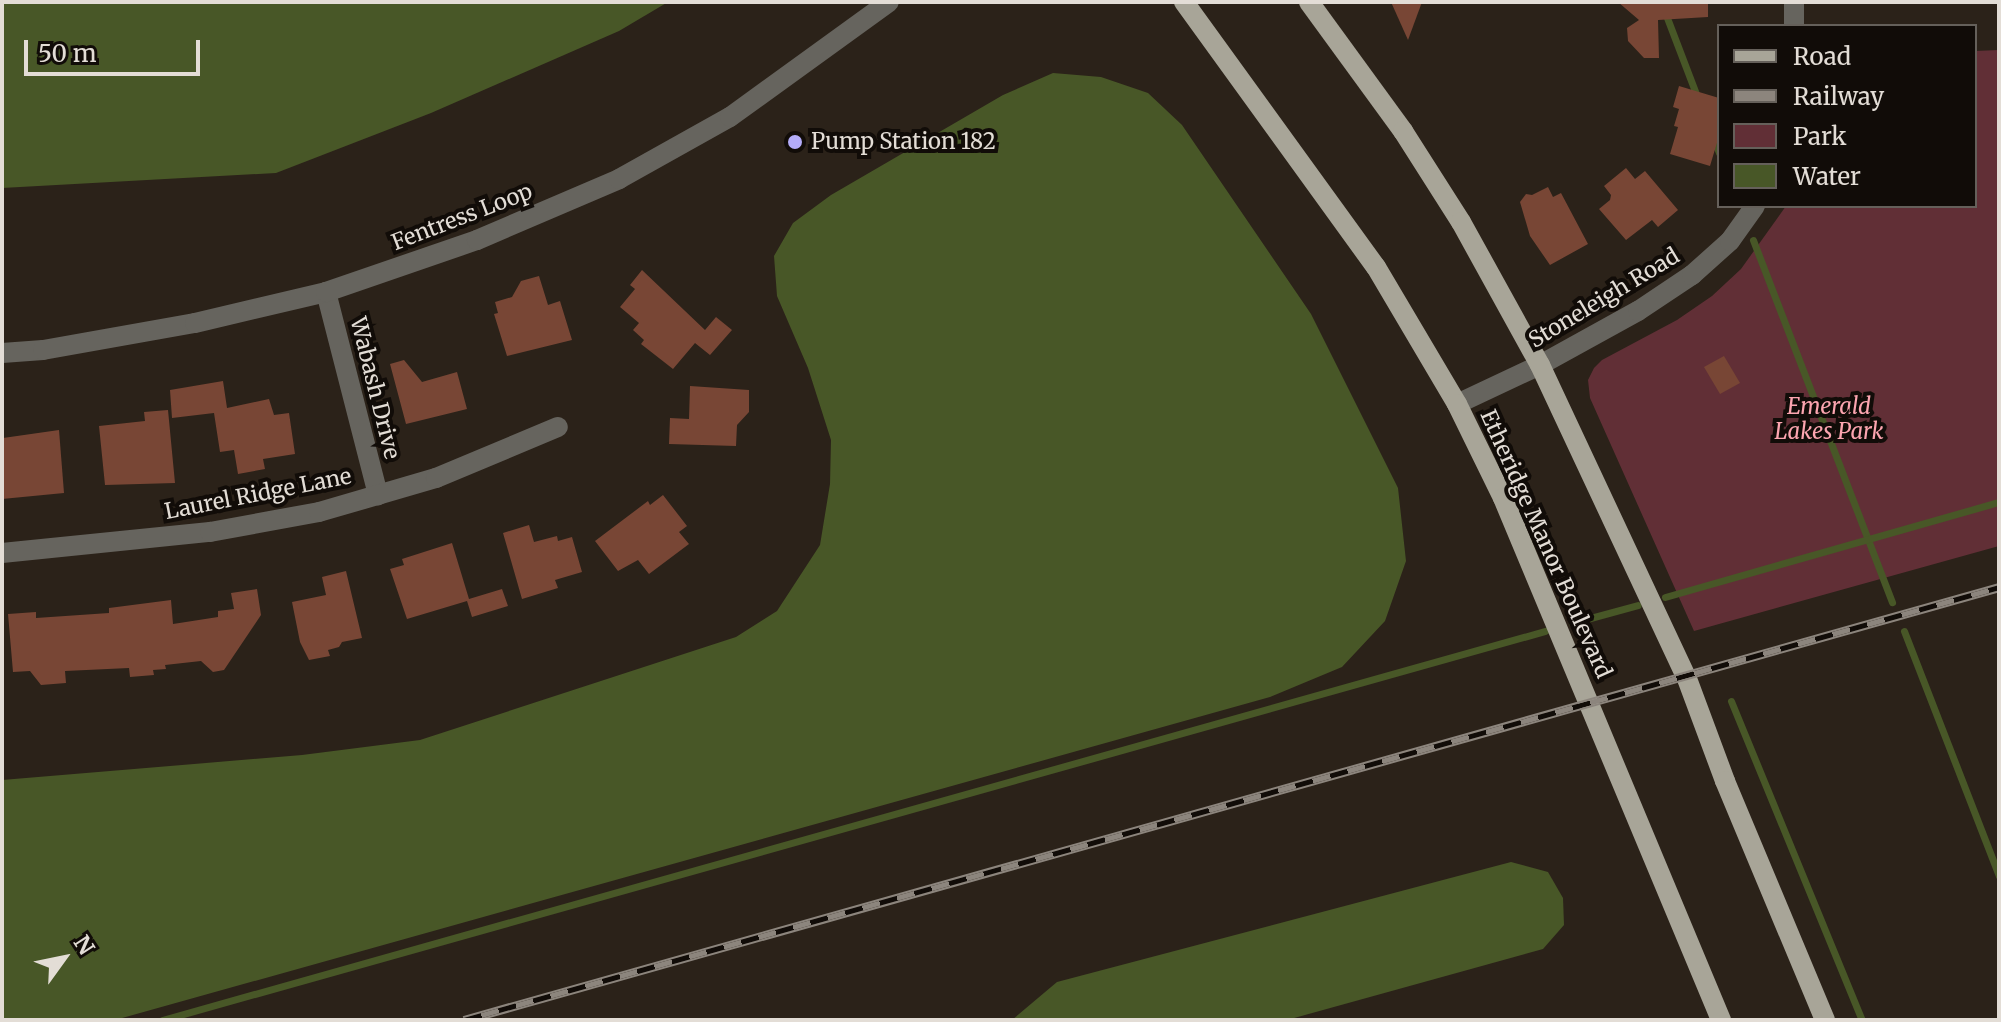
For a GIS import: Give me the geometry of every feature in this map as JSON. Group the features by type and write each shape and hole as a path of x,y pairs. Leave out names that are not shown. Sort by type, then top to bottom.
{"main road":[{"name":"Etheridge Manor Boulevard","path":"1184,2 1376,267 1457,404 1509,512 1721,1020"},
{"path":"1309,2 1403,131 1461,222 1540,365 1686,676 1825,1020"}],"street":[{"name":"Fentress Loop","path":"2,353 43,350 195,323 326,292 477,240 619,179 730,117 889,2"},
{"path":"1794,2 1794,24"},
{"name":"Stoneleigh Road","path":"1457,404 1540,365 1638,311 1692,275 1730,241 1754,208"},
{"name":"Wabash Drive","path":"326,292 378,495"},
{"name":"Laurel Ridge Lane","path":"2,553 210,532 319,512 436,478 558,427"}],"green space":[{"name":"Emerald Lakes Park","path":"1999,50 1999,546 1694,631 1590,398 1588,380 1602,360 1677,320 1712,296 1741,269 1785,208 1977,208 1977,51"}],"water":[{"path":"2,2 668,2 619,31 431,113 276,173 2,188"},
{"path":"1053,73 1101,77 1148,93 1182,125 1311,314 1398,488 1406,561 1385,621 1342,667 1270,697 115,1020 2,1020 2,780 302,755 420,740 736,637 777,611 820,545 830,484 831,440 808,368 777,296 774,256 793,223 831,195 1003,95"},
{"path":"1511,862 1548,872 1563,898 1564,925 1543,949 1287,1020 1012,1020 1057,982"}],"building":[{"path":"1391,2 1422,2 1408,40"},
{"path":"1618,2 1708,2 1708,17 1658,20 1659,58 1644,58 1628,41 1627,28 1639,20"},
{"path":"1679,86 1717,97 1717,143 1710,166 1670,154 1678,127 1674,126 1679,109 1673,107"},
{"path":"1626,168 1635,179 1645,171 1678,210 1658,227 1652,220 1626,240 1599,209 1610,200 1611,195 1604,186"},
{"path":"1548,187 1553,197 1561,193 1588,244 1550,265 1530,236 1520,202 1526,194 1532,195"},
{"path":"642,270 705,330 716,317 732,330 710,355 695,343 673,369 641,344 644,340 633,330 639,323 620,307 635,289 630,285"},
{"path":"539,276 548,305 560,301 572,340 507,356 494,314 498,313 495,302 512,297 521,281"},
{"path":"1724,356 1740,383 1720,394 1704,367"},
{"path":"404,360 422,382 457,372 467,409 406,424 390,364"},
{"path":"223,381 227,408 269,399 274,415 289,413 295,454 263,459 265,469 238,474 234,450 220,452 214,413 172,418 170,390"},
{"path":"690,386 749,390 749,412 737,425 736,446 669,444 670,418 689,419"},
{"path":"168,410 175,483 105,485 99,426 145,421 144,412"},
{"path":"59,430 64,493 2,499 3,438"},
{"path":"663,495 687,526 679,532 689,544 649,574 638,560 618,571 595,541 648,501 650,505"},
{"path":"529,525 534,542 557,536 558,541 572,537 582,572 555,580 558,588 522,599 503,533"},
{"path":"452,543 469,599 502,589 508,606 472,617 467,601 407,619 390,569 404,565 402,559"},
{"path":"346,571 362,638 342,642 339,647 328,650 330,656 309,660 300,642 292,602 326,595 322,577"},
{"path":"257,589 261,615 224,670 213,672 201,661 165,665 166,669 153,670 154,675 130,677 129,668 65,671 66,683 41,685 30,671 13,672 8,614 36,612 36,618 109,613 109,608 171,600 173,624 218,617 218,611 234,609 231,593"}],"waterway":[{"path":"1661,2 1698,99"},
{"path":"1713,137 1717,148"},
{"path":"1753,240 1892,602"},
{"path":"1665,597 1999,502"},
{"path":"1572,623 1638,605"},
{"path":"162,1020 1545,631"},
{"path":"1904,631 1999,876"},
{"path":"1731,701 1862,1020"}],"railway":[{"path":"464,1020 1999,587"}],"place":[{"name":"Pump Station 182","path":"795,142"}]}
